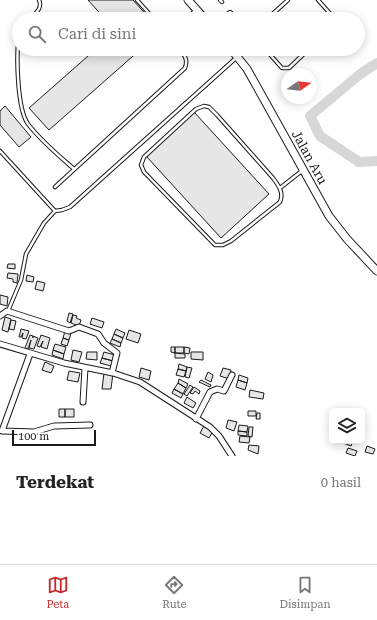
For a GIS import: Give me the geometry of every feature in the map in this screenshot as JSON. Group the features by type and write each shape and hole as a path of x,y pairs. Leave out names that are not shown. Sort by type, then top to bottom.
{"street":[{"path":"188,0 196,10"},
{"name":"Jalan Aru","path":"237,56 253,79 329,216 347,239 377,271"},
{"path":"0,316 7,311 69,331 79,327 98,334 104,343 117,353 112,372"},
{"path":"0,344 30,354 85,368 112,372 140,382 219,436 232,456"},
{"path":"30,354 2,431 34,432 54,426 90,425"},
{"path":"83,402 85,368"},
{"path":"196,419 210,392 218,389 224,391 232,375"}],"lane":[{"path":"36,12 41,3 40,0"},
{"path":"137,0 148,12"},
{"path":"275,12 288,0"},
{"path":"318,0 329,12"},
{"path":"18,56 22,112 27,123 46,144 74,169"},
{"path":"55,187 185,68 185,56"},
{"path":"7,311 21,280 26,254 44,223 55,211 70,207 237,56"},
{"path":"271,56 282,68 286,69 302,56"},
{"path":"204,106 209,107 217,115 280,188 282,198 280,202 231,241 222,245 215,245 144,172 141,165 144,157 196,109 204,106"},
{"path":"0,151 55,211"},
{"path":"280,188 304,170"}],"building":[{"path":"88,0 133,0 144,12 99,12"},
{"path":"88,56 133,56 49,130 29,108"},
{"path":"5,106 31,137 19,147 0,125 0,111"},
{"path":"194,112 269,194 221,238 146,156"},
{"path":"8,264 15,264 15,269 7,268"},
{"path":"8,273 18,274 17,283 13,282 13,279 7,278"},
{"path":"27,275 34,277 33,282 26,281"},
{"path":"37,281 45,283 43,291 35,289"},
{"path":"0,295 8,297 7,306 0,304"},
{"path":"69,313 73,314 70,323 67,321"},
{"path":"73,315 77,316 76,318 81,320 79,326 71,323"},
{"path":"5,317 11,319 8,332 2,330"},
{"path":"92,318 104,322 102,328 90,324"},
{"path":"11,320 16,321 14,330 9,329"},
{"path":"21,329 29,331 26,339 22,338 23,333 21,337 19,337"},
{"path":"116,329 125,333 123,338 114,334"},
{"path":"129,330 141,334 138,343 126,339"},
{"path":"65,331 71,333 69,340 63,338"},
{"path":"114,334 123,338 121,343 112,339"},
{"path":"30,335 38,338 34,349 29,348 31,340 28,349 25,348"},
{"path":"41,335 50,338 47,349 41,347 43,341 40,347 37,346"},
{"path":"63,338 69,340 67,346 61,344"},
{"path":"112,339 121,343 120,347 110,343"},
{"path":"55,344 66,347 64,354 53,350"},
{"path":"171,347 175,347 175,353 171,352"},
{"path":"175,347 184,347 184,353 175,353"},
{"path":"184,347 190,348 189,354 184,353"},
{"path":"53,350 64,354 63,359 52,355"},
{"path":"73,350 82,352 79,362 71,360"},
{"path":"87,352 97,352 97,360 86,359"},
{"path":"104,352 115,355 113,361 102,358"},
{"path":"191,352 203,352 203,360 191,359"},
{"path":"175,353 185,354 185,358 175,358"},
{"path":"102,358 113,361 111,366 100,363"},
{"path":"45,362 54,366 51,373 42,370"},
{"path":"179,364 187,367 186,371 178,369"},
{"path":"187,367 192,368 189,378 185,377"},
{"path":"141,368 151,371 149,380 139,377"},
{"path":"223,368 231,370 229,379 220,376"},
{"path":"178,369 186,371 184,377 176,375"},
{"path":"69,371 80,373 78,382 67,380"},
{"path":"208,372 213,375 211,382 205,379"},
{"path":"104,373 113,373 111,389 102,389"},
{"path":"239,375 248,378 247,383 238,380"},
{"path":"179,379 188,384 186,388 178,383"},
{"path":"201,380 211,385 210,387 199,382"},
{"path":"238,380 247,383 245,390 236,387"},
{"path":"178,383 186,388 183,394 174,389"},
{"path":"190,385 193,387 187,396 184,394"},
{"path":"194,387 200,391 199,394 195,391 193,394 190,393"},
{"path":"174,389 183,394 181,398 172,393"},
{"path":"250,390 264,393 263,399 249,397"},
{"path":"187,397 196,403 193,408 184,403"},
{"path":"59,409 65,409 65,417 59,417"},
{"path":"65,409 74,409 74,417 65,417"},
{"path":"248,411 256,411 256,416 248,416"},
{"path":"257,413 260,413 260,419 256,419"},
{"path":"228,420 237,422 234,431 226,428"},
{"path":"239,425 248,426 247,432 238,431"},
{"path":"204,426 213,431 209,438 200,433"},
{"path":"249,427 253,427 252,437 248,436"},
{"path":"238,431 247,432 247,436 238,435"},
{"path":"240,436 250,437 249,443 239,442"},
{"path":"249,445 259,446 258,454 248,450"},
{"path":"367,446 375,449 373,454 365,452"},
{"path":"348,448 357,451 355,456 346,453"}],"waterway":[{"path":"377,63 359,75 310,116 320,136 359,162 377,161"}]}
